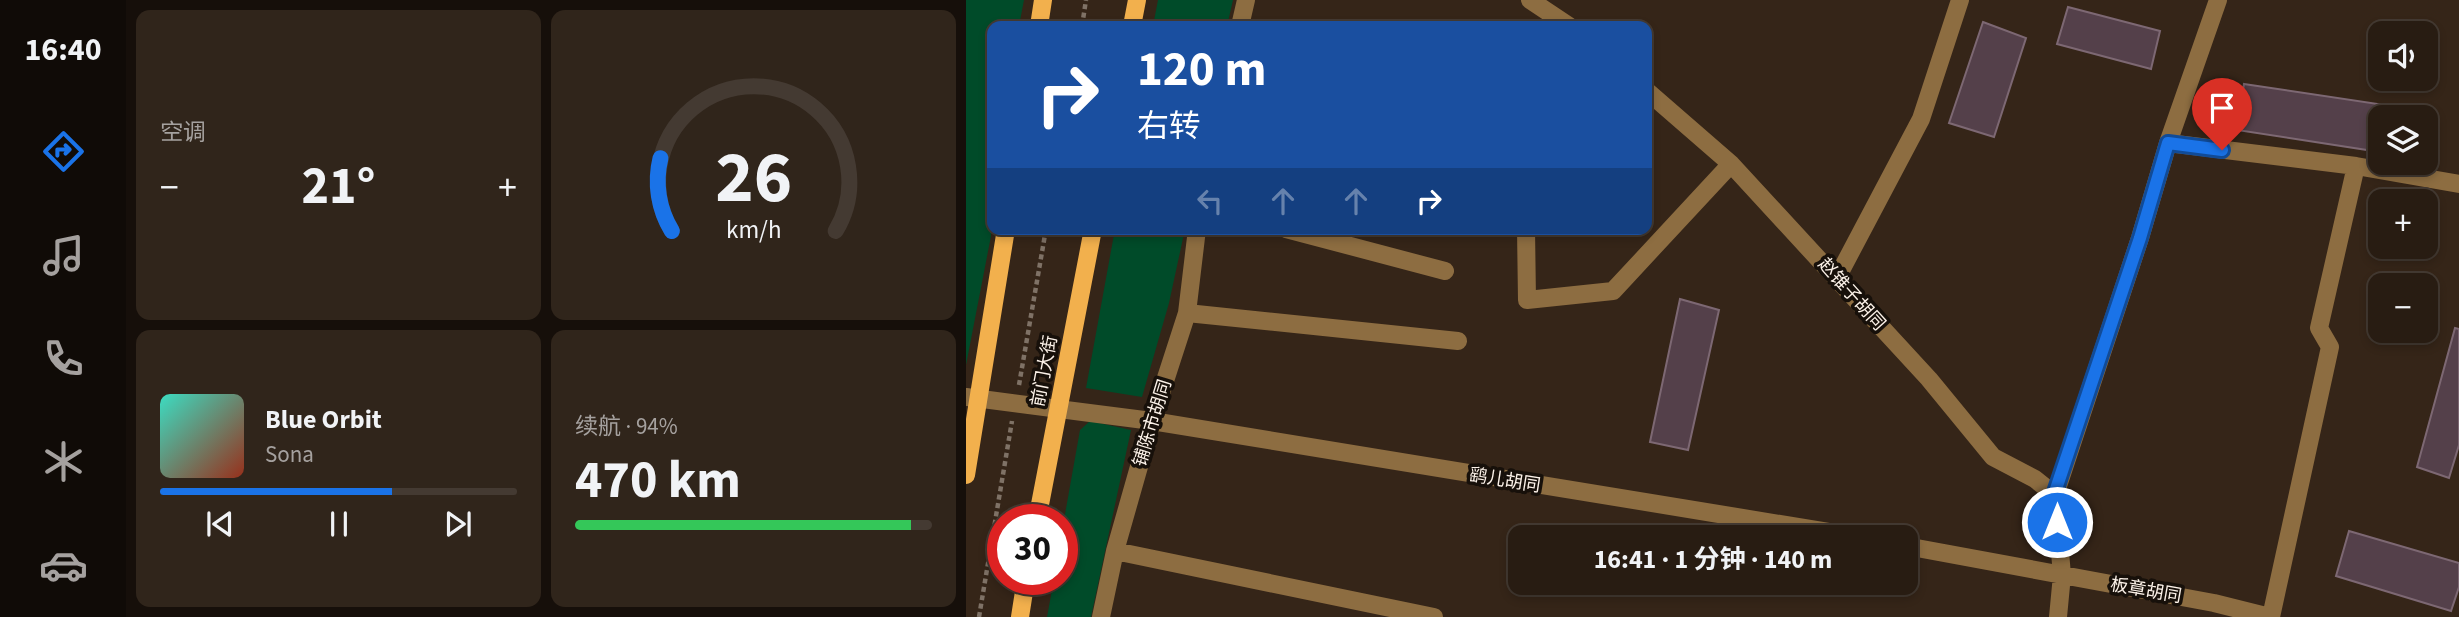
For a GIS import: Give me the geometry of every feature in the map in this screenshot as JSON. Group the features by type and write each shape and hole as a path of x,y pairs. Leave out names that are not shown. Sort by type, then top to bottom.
{"main road":[{"path":"1040,21 1043,0"},
{"path":"1133,21 1137,0"},
{"path":"966,475 971,398 1005,235"},
{"name":"前门大街","path":"1040,504 1092,235"},
{"path":"1020,617 1023,595"}],"street":[{"path":"1241,21 1246,0"},
{"path":"1530,0 1562,21"},
{"path":"1837,278 1921,119 1960,0"},
{"path":"2058,617 2062,575 2054,495 2140,238 2168,143 2218,0"},
{"name":"赵锥子胡同","path":"1652,95 1731,164 1929,379 1993,457 2035,479 2054,495"},
{"path":"2168,143 2356,166 2459,184"},
{"path":"1526,235 1527,300 1613,291 1731,164"},
{"path":"2271,617 2330,347 2319,328 2356,166"},
{"name":"铺陈市胡同","path":"1101,617 1115,551 1152,421 1187,313 1196,235"},
{"path":"1309,235 1445,271"},
{"path":"1187,313 1458,341"},
{"name":"鹞儿胡同","path":"971,398 1152,421 1786,525"},
{"path":"1918,548 2062,575"},
{"path":"1115,551 1434,617"},
{"name":"板章胡同","path":"2062,575 2214,603 2271,617"}],"path":[{"path":"1083,21 1086,0"}],"green space":[{"path":"966,0 1024,0 1020,21 987,21 987,235 991,236 966,365"},
{"path":"1158,0 1233,0 1228,21 1154,21"},
{"path":"1114,235 1184,235 1169,303 1142,397 1086,388"},
{"path":"1090,421 1131,430 1091,617 1047,617 1051,595 1078,595 1078,504 1067,504 1080,430"}],"building":[{"path":"2068,7 2160,31 2151,69 2057,44"},
{"path":"1983,22 2026,38 1994,137 1949,123"},
{"path":"2244,84 2385,105 2368,105 2368,150 2237,130"},
{"path":"1680,299 1719,310 1688,450 1650,442"},
{"path":"2455,328 2459,329 2459,445 2449,478 2417,467"},
{"path":"2349,531 2459,563 2459,587 2451,611 2336,576"}],"route":[{"path":"2057,522 2054,495 2140,238 2168,143 2222,150"}]}
